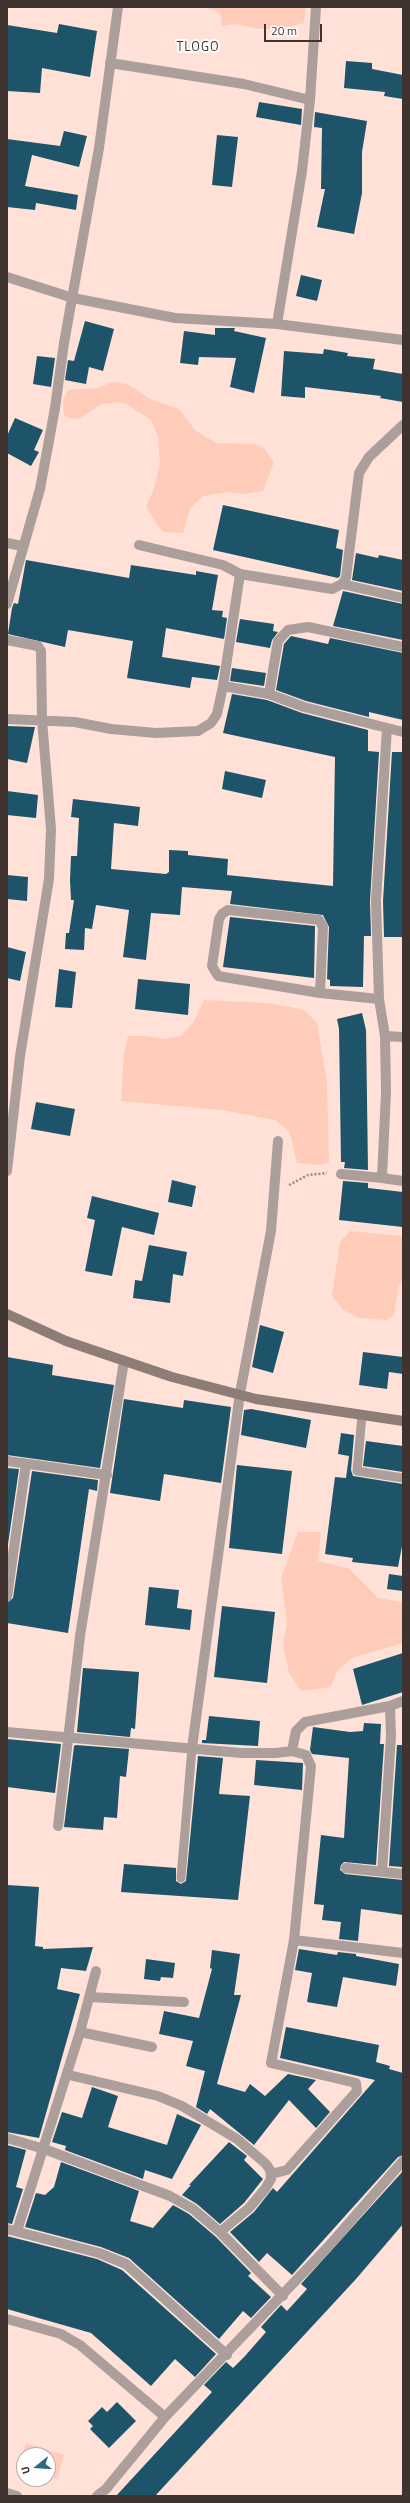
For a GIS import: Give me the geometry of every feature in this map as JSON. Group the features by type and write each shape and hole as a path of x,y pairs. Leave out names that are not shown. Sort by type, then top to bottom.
{"street":[{"path":"7,604 19,567 22,546 40,490 99,148 118,7"},
{"path":"277,324 302,171 310,100 316,7"},
{"path":"110,64 244,84 310,100"},
{"path":"7,277 73,298 175,318 277,324 403,340"},
{"path":"139,545 223,565 240,574 332,589 342,584 346,578 359,473 369,457 403,425"},
{"path":"7,544 22,546"},
{"path":"7,719 42,720 156,733 198,731 211,723 217,714 223,686 240,574"},
{"path":"342,584 403,598"},
{"path":"269,694 278,641 288,630 308,627 403,647"},
{"path":"7,640 38,646 42,651 42,720 51,829 49,879 20,1056 7,1171"},
{"path":"223,686 269,694 304,707 403,732"},
{"path":"382,1178 386,1092 385,1036 379,999 376,901 387,728"},
{"path":"320,993 323,927 319,920 228,910 222,914 219,919 212,966 218,976 320,993 379,999"},
{"path":"385,1036 403,1036"},
{"path":"192,1748 240,1393 262,1286 271,1231 278,1141"},
{"path":"341,1174 403,1181"},
{"path":"7,1314 66,1341 172,1377 240,1393 256,1399 403,1421"},
{"path":"58,1826 70,1738 80,1636 107,1475 124,1361"},
{"path":"7,1461 107,1475"},
{"path":"7,1597 26,1464"},
{"path":"292,1751 296,1731 305,1722 390,1706 403,1701"},
{"path":"382,1872 391,1736 390,1706"},
{"path":"7,1732 241,1753 292,1751 306,1755 311,1766 294,1940 271,2063 356,2083 357,2091 287,2170 271,2174"},
{"path":"346,1868 403,1874"},
{"path":"294,1940 403,1953"},
{"path":"96,1971 69,2075 44,2149 12,2230 99,2253 126,2264 227,2355"},
{"path":"89,1997 184,2002"},
{"path":"80,2032 152,2047"},
{"path":"69,2075 158,2096 182,2106 237,2139 266,2164 271,2174 271,2179 265,2190 249,2208 220,2232"},
{"path":"7,2138 44,2149 170,2196 193,2209 220,2232 283,2296"},
{"path":"97,2496 106,2489 165,2417 283,2296 403,2161"},
{"path":"7,2318 61,2334 80,2345 165,2417"},
{"path":"7,2493 17,2496"}],"lane":[{"path":"362,1415 357,1470 403,1478"},
{"path":"181,1878 192,1748"}],"path":[{"path":"275,1191 308,1175 341,1174"}],"shaded area":[{"path":"206,7 306,7 304,23 277,29 260,29 235,24 222,26 220,13"},
{"path":"112,382 127,384 152,400 179,409 195,430 216,443 255,444 264,448 274,462 263,491 244,494 228,492 203,496 190,508 183,533 164,532 158,526 146,506 154,489 160,463 158,436 151,420 128,405 120,402 102,404 80,418 72,419 64,415 63,401 68,390 98,388"},
{"path":"204,1000 267,1003 296,1008 304,1010 317,1023 327,1083 329,1162 321,1165 297,1163 289,1131 275,1120 222,1110 121,1101 124,1053 128,1036 146,1036 164,1039 181,1036 193,1023"},
{"path":"350,1231 403,1236 403,1279 398,1288 394,1315 386,1320 359,1318 343,1310 332,1296 340,1242"},
{"path":"298,1532 321,1532 318,1561 348,1568 378,1598 403,1602 403,1643 352,1658 336,1672 331,1687 301,1691 289,1673 283,1644 287,1623 281,1578"},
{"path":"26,2443 39,2447 25,2447"},
{"path":"56,2452 64,2455 56,2479"}],"building":[{"path":"59,24 97,31 90,77 42,68 40,93 7,91 7,25 57,33"},
{"path":"346,61 372,63 372,69 403,75 403,99 384,96 385,92 344,88"},
{"path":"259,102 302,109 301,125 256,117"},
{"path":"315,112 367,121 362,152 362,193 354,234 317,227 325,189 321,189 322,128 314,127"},
{"path":"64,131 87,136 79,167 32,155 25,186 78,195 76,210 36,203 35,210 7,207 7,139 60,146"},
{"path":"217,135 238,137 232,187 212,185"},
{"path":"301,275 322,280 317,301 296,296"},
{"path":"85,321 114,329 103,371 89,367 86,384 65,380 68,360 74,361"},
{"path":"215,328 235,328 234,331 266,338 254,393 230,387 236,358 199,357 198,365 180,363 184,331 215,335"},
{"path":"324,349 348,353 347,356 375,359 373,369 403,374 403,402 380,398 381,396 305,387 305,398 281,396 284,351 323,354"},
{"path":"37,356 55,358 51,387 33,384"},
{"path":"15,418 43,430 34,450 39,452 31,466 7,453 7,436"},
{"path":"223,505 339,530 336,548 343,550 340,576 338,578 213,550"},
{"path":"356,553 378,558 379,555 403,560 403,591 352,580"},
{"path":"26,560 129,578 131,565 196,575 196,571 218,575 212,610 223,611 222,617 227,618 224,639 166,628 162,657 220,666 217,680 192,677 190,688 127,678 133,641 68,630 65,647 8,634 12,608 14,603 18,604"},
{"path":"343,591 403,604 403,640 333,626"},
{"path":"240,619 274,624 273,631 278,632 272,640 270,648 236,642"},
{"path":"291,636 328,644 330,638 403,653 403,720 369,712 369,717 306,701 276,690 284,644"},
{"path":"232,668 266,673 264,686 230,681"},
{"path":"232,694 267,700 302,713 368,730 368,751 379,752 370,901 371,936 364,936 363,987 330,986 330,980 327,979 329,927 323,915 230,904 232,891 182,887 180,915 151,913 146,960 123,957 129,910 96,905 92,929 85,928 84,950 65,949 66,933 69,933 74,900 71,900 71,856 77,856 79,818 71,817 73,799 140,807 138,826 114,823 111,869 166,874 169,872 169,850 188,851 188,855 228,859 227,875 333,886 335,757 223,733"},
{"path":"7,726 35,727 27,763 7,759"},
{"path":"392,752 403,752 403,937 384,937 383,901"},
{"path":"225,771 266,780 262,798 222,789"},
{"path":"7,791 38,795 36,818 7,815"},
{"path":"7,875 28,877 27,901 7,899"},
{"path":"230,917 315,926 314,978 223,967"},
{"path":"7,947 26,952 20,981 7,978"},
{"path":"59,969 76,972 72,1008 55,1007"},
{"path":"138,979 190,984 188,1015 135,1009"},
{"path":"362,1013 366,1030 368,1170 344,1168 345,1162 341,1162 339,1029 337,1019"},
{"path":"36,1102 75,1109 70,1136 31,1129"},
{"path":"172,1180 196,1186 192,1207 168,1202"},
{"path":"343,1181 368,1183 368,1188 403,1192 403,1227 339,1220"},
{"path":"92,1196 159,1213 154,1235 122,1227 112,1276 85,1271 95,1220 87,1218"},
{"path":"149,1245 187,1252 183,1276 173,1274 170,1303 133,1298 135,1280 142,1281"},
{"path":"260,1325 284,1332 273,1373 252,1367"},
{"path":"363,1352 403,1357 403,1374 389,1372 387,1389 359,1385"},
{"path":"7,1357 53,1365 52,1375 114,1385 100,1468 7,1455"},
{"path":"124,1399 183,1408 184,1400 231,1407 221,1483 164,1474 160,1501 110,1493"},
{"path":"251,1409 311,1420 306,1448 241,1435 244,1410"},
{"path":"341,1433 354,1435 351,1470 353,1476 403,1484 403,1541 398,1567 352,1562 353,1558 325,1554 335,1477 346,1478 349,1456 338,1454"},
{"path":"366,1441 403,1446 403,1472 363,1466"},
{"path":"237,1465 292,1471 282,1554 229,1548"},
{"path":"7,1468 19,1469 7,1551"},
{"path":"32,1471 98,1480 97,1491 89,1489 68,1633 7,1623 7,1603 13,1598"},
{"path":"389,1574 403,1576 403,1591 387,1589"},
{"path":"149,1587 179,1590 177,1608 192,1610 190,1630 145,1625"},
{"path":"222,1606 275,1612 267,1683 214,1677"},
{"path":"403,1653 403,1692 362,1705 353,1669"},
{"path":"83,1668 139,1672 135,1729 131,1728 130,1737 77,1732"},
{"path":"209,1716 260,1721 258,1746 202,1743 202,1740 206,1740"},
{"path":"364,1723 381,1724 380,1744 384,1744 376,1865 344,1862 341,1865 340,1870 345,1874 403,1880 403,1915 361,1909 358,1941 339,1939 341,1922 322,1920 324,1905 314,1904 321,1835 344,1838 349,1758 312,1754 310,1750 313,1727 350,1732 363,1731"},
{"path":"7,1739 61,1744 55,1793 7,1787"},
{"path":"397,1745 403,1745 403,1867 389,1866"},
{"path":"74,1746 129,1749 126,1777 120,1776 117,1818 104,1817 103,1830 64,1827"},
{"path":"198,1756 223,1758 219,1794 250,1796 238,1900 121,1892 124,1864 176,1868 176,1881 181,1884 186,1881"},
{"path":"256,1760 303,1763 302,1790 254,1785"},
{"path":"7,1885 39,1887 35,1946 43,1947 43,1949 93,1947 86,1971 61,1968 57,1989 80,1994 39,2138 7,2132"},
{"path":"299,1949 337,1955 338,1952 356,1954 356,1956 399,1964 396,1986 343,1977 337,2007 307,2002 312,1973 295,1970"},
{"path":"212,1950 240,1954 234,1995 241,1995 217,2084 245,2092 250,2084 265,2096 288,2074 316,2080 308,2089 330,2112 316,2128 289,2100 254,2145 210,2109 207,2114 196,2107 205,2071 186,2066 193,2041 159,2034 164,2011 199,2018 212,1969 210,1968"},
{"path":"146,1959 175,1963 173,1978 161,1977 160,1981 144,1979"},
{"path":"286,2027 379,2045 376,2062 390,2066 389,2069 403,2073 403,2155 398,2157 292,2275 267,2253 259,2262 230,2232 254,2212 273,2188 277,2192 375,2080 280,2058"},
{"path":"92,2087 118,2096 108,2127 167,2145 177,2114 201,2125 172,2179 145,2170 143,2179 65,2150 66,2146 52,2142 62,2112 82,2118"},
{"path":"229,2142 247,2156 244,2160 263,2179 244,2203 220,2224 197,2204 182,2195 191,2185 189,2185"},
{"path":"7,2145 26,2150 16,2187 23,2189 12,2224 7,2223"},
{"path":"61,2162 139,2191 130,2221 153,2228 173,2205 189,2214 216,2237 251,2273 248,2276 271,2297 251,2318 243,2311 219,2339 129,2258 101,2247 25,2227 36,2193 45,2195 54,2187"},
{"path":"403,2171 403,2224 356,2279 155,2496 116,2496 212,2392 204,2385 226,2362 233,2368 245,2356 266,2332 261,2327 281,2305 287,2311 307,2289 301,2284"},
{"path":"7,2236 97,2259 122,2270 216,2354 195,2377 175,2359 151,2386 91,2333 7,2309"},
{"path":"117,2402 136,2421 109,2448 90,2429 93,2426 88,2421 102,2407 107,2412"}],"district":[{"name":"TLOGO","path":"198,48"}]}
